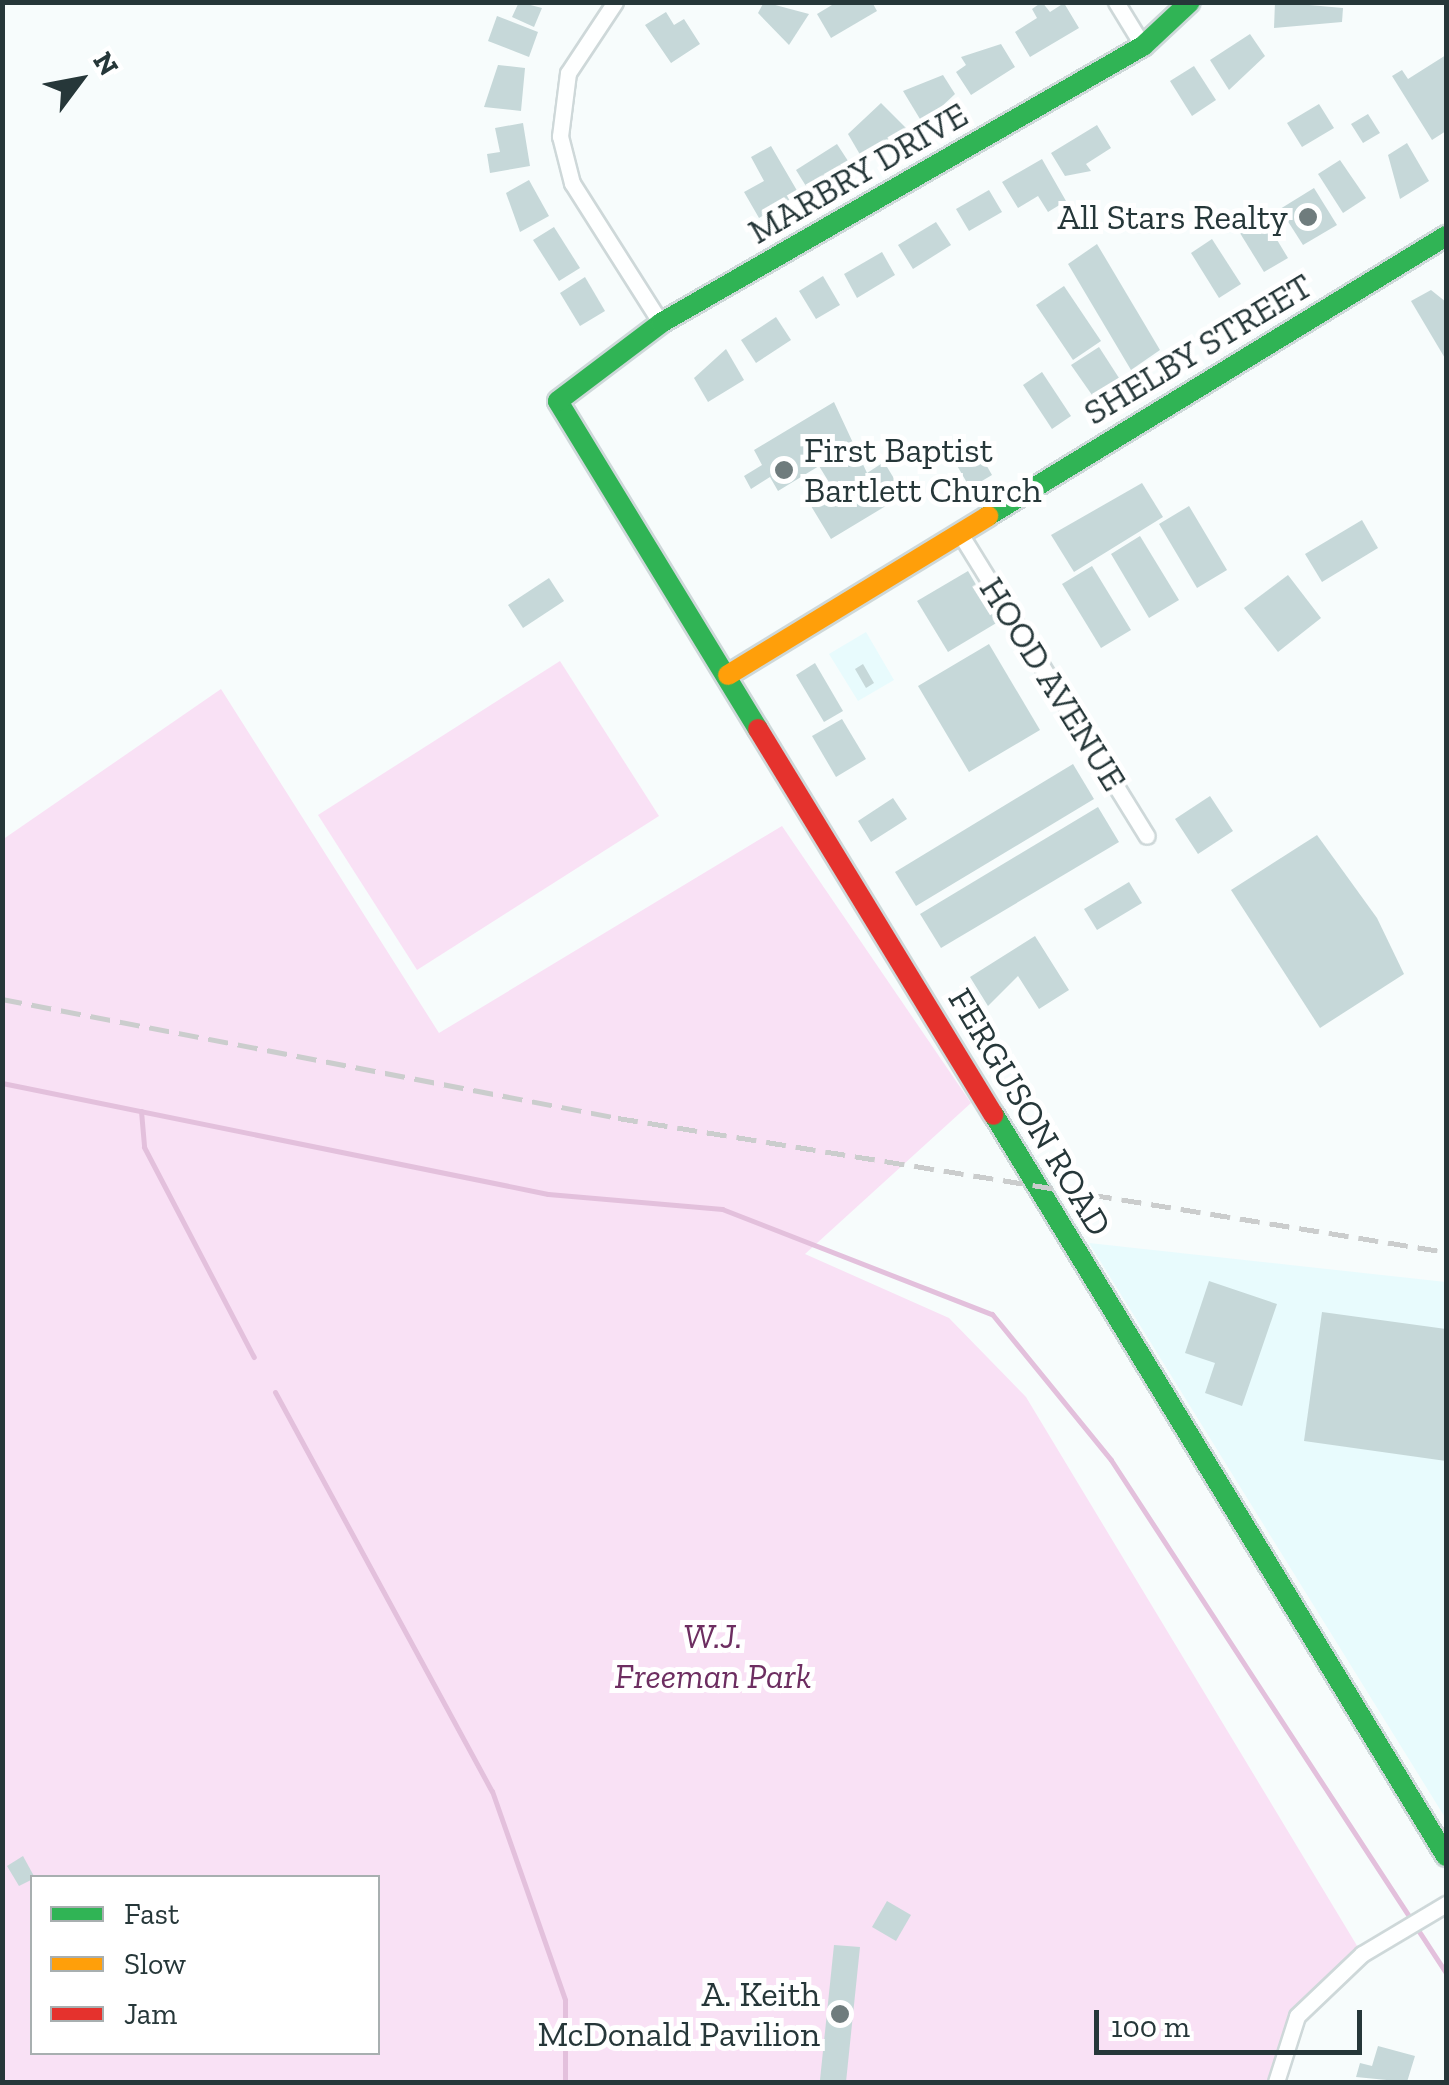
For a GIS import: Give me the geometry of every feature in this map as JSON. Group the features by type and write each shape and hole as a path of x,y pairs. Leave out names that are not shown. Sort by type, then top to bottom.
{"street":[{"path":"615,2 568,73 560,136 572,183 661,323"},
{"path":"1116,2 1143,46"},
{"name":"MARBRY DRIVE","path":"558,401 661,323 1143,46 1190,2"},
{"name":"SHELBY STREET","path":"728,675 1446,236"},
{"name":"FERGUSON ROAD","path":"558,401 1446,1856"},
{"name":"HOOD AVENUE","path":"959,532 1146,836"},
{"path":"1276,2082 1297,2016 1362,1954 1446,1904"}],"shaded area":[{"path":"866,632 894,680 858,701 829,654"},
{"path":"1089,1243 1446,1282 1446,1819"}],"green space":[{"path":"560,661 659,816 417,970 318,815"},
{"name":"W.J. Freeman Park","path":"221,689 439,1033 782,826 971,1103 805,1254 949,1318 1026,1397 1362,1954 1297,2016 1276,2082 3,2082 2,840"}],"building":[{"path":"519,2 542,8 534,27 512,17"},
{"path":"764,2 809,14 789,45 758,13"},
{"path":"837,2 872,2 877,11 831,38 817,14"},
{"path":"1042,2 1050,12 1064,3 1079,28 1030,57 1015,32 1037,18 1032,9"},
{"path":"1275,2 1343,8 1342,22 1274,28"},
{"path":"666,12 674,25 684,19 700,44 671,63 645,25"},
{"path":"497,16 538,32 529,57 488,41"},
{"path":"1250,34 1265,56 1229,90 1210,60"},
{"path":"1001,44 1015,67 971,95 956,72 966,65 961,57"},
{"path":"1446,55 1446,131 1432,140 1392,76 1402,70 1408,79"},
{"path":"498,65 525,68 521,111 484,107"},
{"path":"1194,66 1216,100 1192,116 1170,81"},
{"path":"943,75 955,94 923,124 903,91"},
{"path":"881,103 908,130 862,158 848,134"},
{"path":"1319,104 1334,128 1302,147 1287,123"},
{"path":"1368,114 1380,133 1363,143 1351,124"},
{"path":"523,123 530,166 490,173 487,154 500,152 495,128"},
{"path":"1097,125 1111,148 1086,164 1091,171 1065,176 1051,153"},
{"path":"1407,143 1429,181 1400,199 1388,155"},
{"path":"837,144 850,164 809,191 796,170"},
{"path":"771,146 799,194 759,218 744,192 764,181 751,157"},
{"path":"1042,159 1066,201 1048,212 1038,196 1018,208 1002,182"},
{"path":"1340,160 1366,198 1343,213 1318,174"},
{"path":"529,180 549,216 520,232 506,193"},
{"name":"All Stars Realty","path":"1314,188 1337,225 1303,245 1280,209"},
{"path":"989,190 1002,212 969,231 956,209"},
{"path":"1259,210 1288,258 1264,272 1235,225"},
{"path":"936,222 951,245 913,269 898,245"},
{"path":"554,227 580,268 559,281 533,240"},
{"path":"1212,239 1241,284 1219,298 1191,253"},
{"path":"1097,244 1160,350 1131,370 1068,264"},
{"path":"882,252 895,275 857,298 844,274"},
{"path":"823,276 840,305 816,319 799,291"},
{"path":"585,277 605,311 580,326 560,293"},
{"path":"1064,286 1101,341 1073,360 1036,305"},
{"path":"1431,290 1446,302 1446,360 1411,301"},
{"path":"776,317 791,340 756,363 741,340"},
{"path":"1099,347 1119,378 1092,395 1071,365"},
{"path":"726,349 744,380 708,402 694,378"},
{"path":"1042,372 1071,416 1052,429 1023,385"},
{"name":"First Baptist Bartlett Church","path":"834,402 867,473 884,462 904,495 831,539 811,506 835,492 819,466 778,491 770,477 751,489 744,476 762,465 754,450"},
{"path":"973,442 992,475 970,488 948,450"},
{"path":"1142,483 1163,517 1074,572 1051,535"},
{"path":"1189,506 1227,570 1197,588 1159,524"},
{"path":"1362,520 1378,548 1322,582 1305,554"},
{"path":"1140,536 1179,600 1149,618 1111,554"},
{"path":"1092,566 1131,630 1101,648 1062,584"},
{"path":"968,571 998,622 948,652 917,601"},
{"path":"1288,575 1321,618 1278,652 1244,608"},
{"path":"549,578 564,601 523,628 508,605"},
{"path":"989,644 1040,730 969,772 918,686"},
{"path":"815,663 843,711 824,722 796,675"},
{"path":"863,664 874,683 866,688 855,669"},
{"path":"842,719 866,759 836,777 812,736"},
{"path":"1073,764 1094,799 916,906 895,872"},
{"path":"1210,796 1233,831 1198,854 1175,819"},
{"path":"893,798 907,819 871,842 858,821"},
{"path":"1098,807 1119,842 941,948 920,914"},
{"path":"1317,835 1377,918 1404,974 1320,1028 1231,890"},
{"path":"1129,882 1142,903 1097,930 1084,909"},
{"path":"1035,936 1069,990 1039,1009 1018,976 988,1006 970,977"},
{"path":"1209,1281 1277,1304 1242,1406 1205,1393 1215,1363 1185,1353"},
{"path":"1322,1312 1446,1329 1446,1461 1304,1441"},
{"path":"23,1856 33,1875 19,1886 7,1866"},
{"path":"887,1901 911,1915 896,1941 872,1927"},
{"name":"A. Keith McDonald Pavilion","path":"834,1945 860,1947 846,2082 820,2080"},
{"path":"1378,2046 1415,2056 1407,2082 1356,2077 1360,2063 1372,2066"}],"waterway":[{"path":"2,1083 548,1194 722,1209 992,1314 1111,1460 1446,1973"},
{"path":"141,1111 144,1147 254,1357"},
{"path":"275,1392 492,1791 565,2000 565,2082"}],"railway":[{"path":"2,999 618,1118 1446,1252"}],"traffic: fast":[{"path":"758,729 558,401 661,323 1143,46 1190,2"},
{"path":"988,516 1446,236"},
{"path":"994,1115 1446,1856"}],"traffic: slow":[{"path":"728,675 988,516"}],"traffic: jam":[{"path":"758,729 994,1115"}],"place":[{"name":"All Stars Realty","path":"1308,217"},
{"name":"First Baptist Bartlett Church","path":"784,470"},
{"name":"A. Keith McDonald Pavilion","path":"840,2014"}]}
